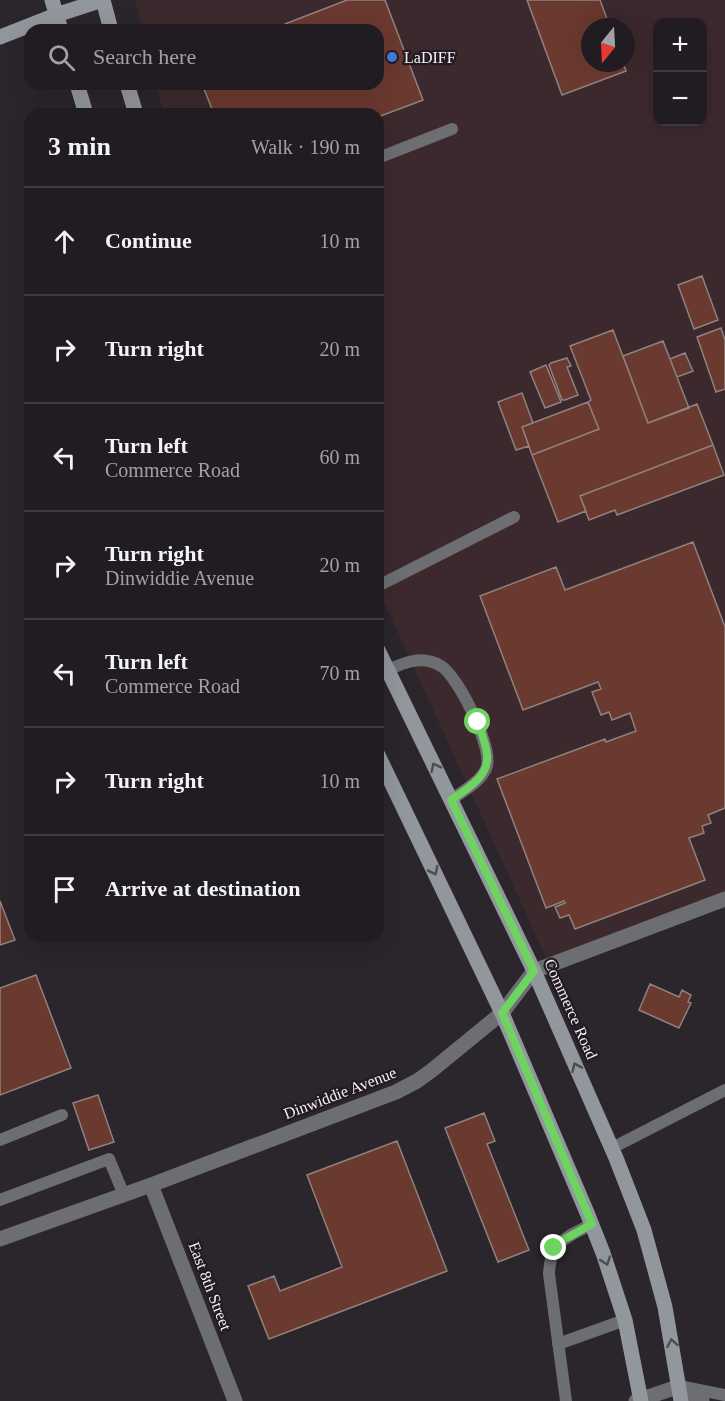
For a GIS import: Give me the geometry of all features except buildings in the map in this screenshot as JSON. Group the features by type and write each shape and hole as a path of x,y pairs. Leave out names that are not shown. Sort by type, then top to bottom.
{"main road":[{"path":"0,37 54,7 103,0 109,24"},
{"path":"54,7 59,24"},
{"path":"79,90 84,108"},
{"path":"129,90 134,108"},
{"name":"Commerce Road","path":"384,662 534,971 612,1148 644,1230 655,1267 665,1307 680,1393"},
{"path":"384,767 502,1013 592,1224 625,1320 639,1400"}],"street":[{"path":"534,971 725,899"},
{"name":"Dinwiddie Avenue","path":"0,1239 151,1185 396,1092 431,1071 502,1013 534,971"},
{"name":"East 8th Street","path":"151,1185 235,1401"},
{"path":"639,1400 680,1393 702,1401"}],"lane":[{"path":"384,156 453,129"},
{"path":"384,583 514,517"},
{"path":"388,670 416,659 439,664 450,672 478,722 488,754 487,767 473,784 451,800"},
{"path":"612,1148 725,1090"},
{"path":"0,1140 62,1115"},
{"path":"0,1200 109,1159 124,1195"},
{"path":"566,1401 549,1260 554,1248 592,1224"},
{"path":"558,1344 625,1320"},
{"path":"680,1393 725,1395"}],"shaded area":[{"path":"135,0 725,0 725,894 548,962 384,602 384,108 162,108 158,90 384,90 384,24 141,24"}],"place":[{"name":"LaDIFF","path":"392,57"}],"route":[{"path":"478,722 488,754 487,767 473,784 451,800 534,971 502,1013 592,1224 554,1248"}]}
